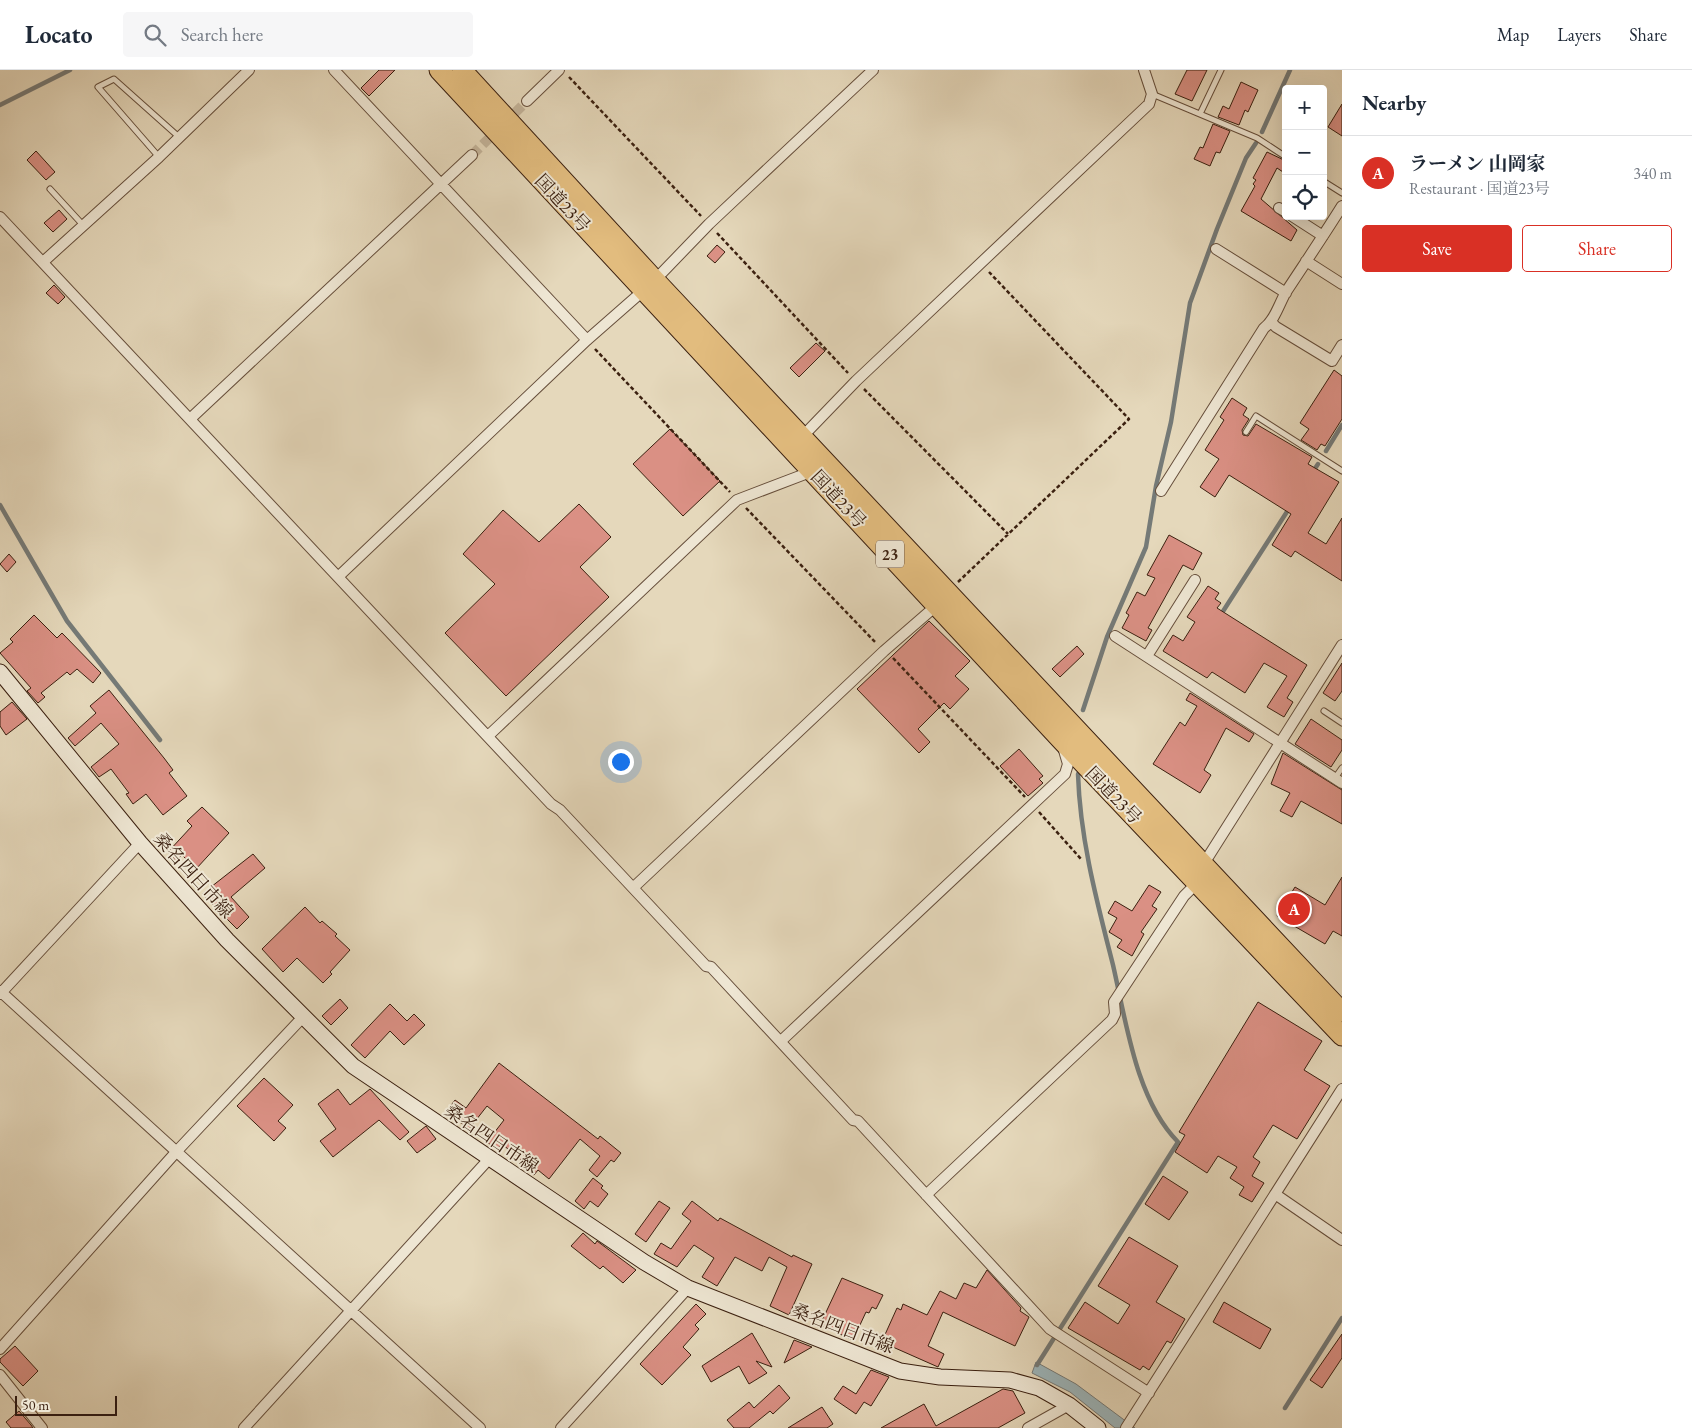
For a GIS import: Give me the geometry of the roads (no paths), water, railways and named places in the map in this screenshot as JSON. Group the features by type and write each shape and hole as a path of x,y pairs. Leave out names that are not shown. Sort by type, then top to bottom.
{"highway":[{"name":"国道23号","path":"439,70 802,437 943,599 1062,741 1342,1012"},
{"name":"国道23号","path":"462,70 813,471 943,599 1200,874 1342,1036"}],"main road":[{"name":"桑名四日市線","path":"0,672 140,843 227,940 302,1018 353,1066 644,1262 688,1288 900,1371 940,1377 1010,1380 1039,1388 1069,1405 1098,1428"}],"street":[{"path":"43,262 159,157 249,70"},
{"path":"334,70 587,340"},
{"path":"527,101 560,70"},
{"path":"339,576 587,340 650,285 709,224 873,70"},
{"path":"802,437 856,381 1144,109 1152,94 1144,70"},
{"path":"190,419 472,155"},
{"path":"1161,491 1264,328 1271,322 1275,311 1286,293 1342,206"},
{"path":"0,217 488,736 781,1041 1052,1330 1149,1393"},
{"path":"1298,220 1323,236"},
{"path":"1216,249 1286,293"},
{"path":"1306,262 1342,284"},
{"path":"1271,322 1276,327 1332,360 1342,345"},
{"path":"488,736 737,500 813,471"},
{"path":"1147,656 1195,580"},
{"path":"634,887 884,651 943,599"},
{"path":"1115,636 1339,781"},
{"path":"926,1195 1112,1020 1116,999 1200,874 1342,645"},
{"path":"781,1041 1065,774 1068,764 1062,741"},
{"path":"140,843 0,993 480,1428"},
{"path":"0,1349 177,1152 302,1018"},
{"path":"1126,1428 1342,1089"},
{"path":"244,1428 489,1159"},
{"path":"1275,1194 1342,1240"},
{"path":"561,1428 688,1288"},
{"path":"0,1375 42,1428"},
{"path":"1028,1428 1069,1405"}],"lane":[{"path":"1200,114 1222,70"},
{"path":"159,157 98,87 114,79 179,138"},
{"path":"1152,94 1257,138 1282,154"},
{"path":"1327,184 1342,193"},
{"path":"50,189 83,226"},
{"path":"1246,432 1256,416 1342,471"},
{"path":"1324,712 1342,724"},
{"path":"1339,781 1342,768"}],"water":[{"path":"1036,1362 1076,1384 1135,1428 1115,1428 1070,1392 1032,1373"}],"waterway":[{"path":"0,105 70,70"},
{"path":"1262,132 1290,70"},
{"path":"1083,710 1107,637 1146,547 1156,486 1171,422 1190,303 1246,158 1256,143"},
{"path":"1326,451 1342,425"},
{"path":"1312,473 1318,464"},
{"path":"0,505 67,621 160,740"},
{"path":"1220,616 1290,507"},
{"path":"1037,1365 1178,1142 1164,1125 1152,1104 1142,1082 1128,1035 1090,870 1082,822 1078,774"},
{"path":"1285,1408 1342,1318"}],"tunnel":[{"path":"472,155 527,101"}],"place":[{"name":"ラーメン 山岡家","path":"1294,909"}]}
